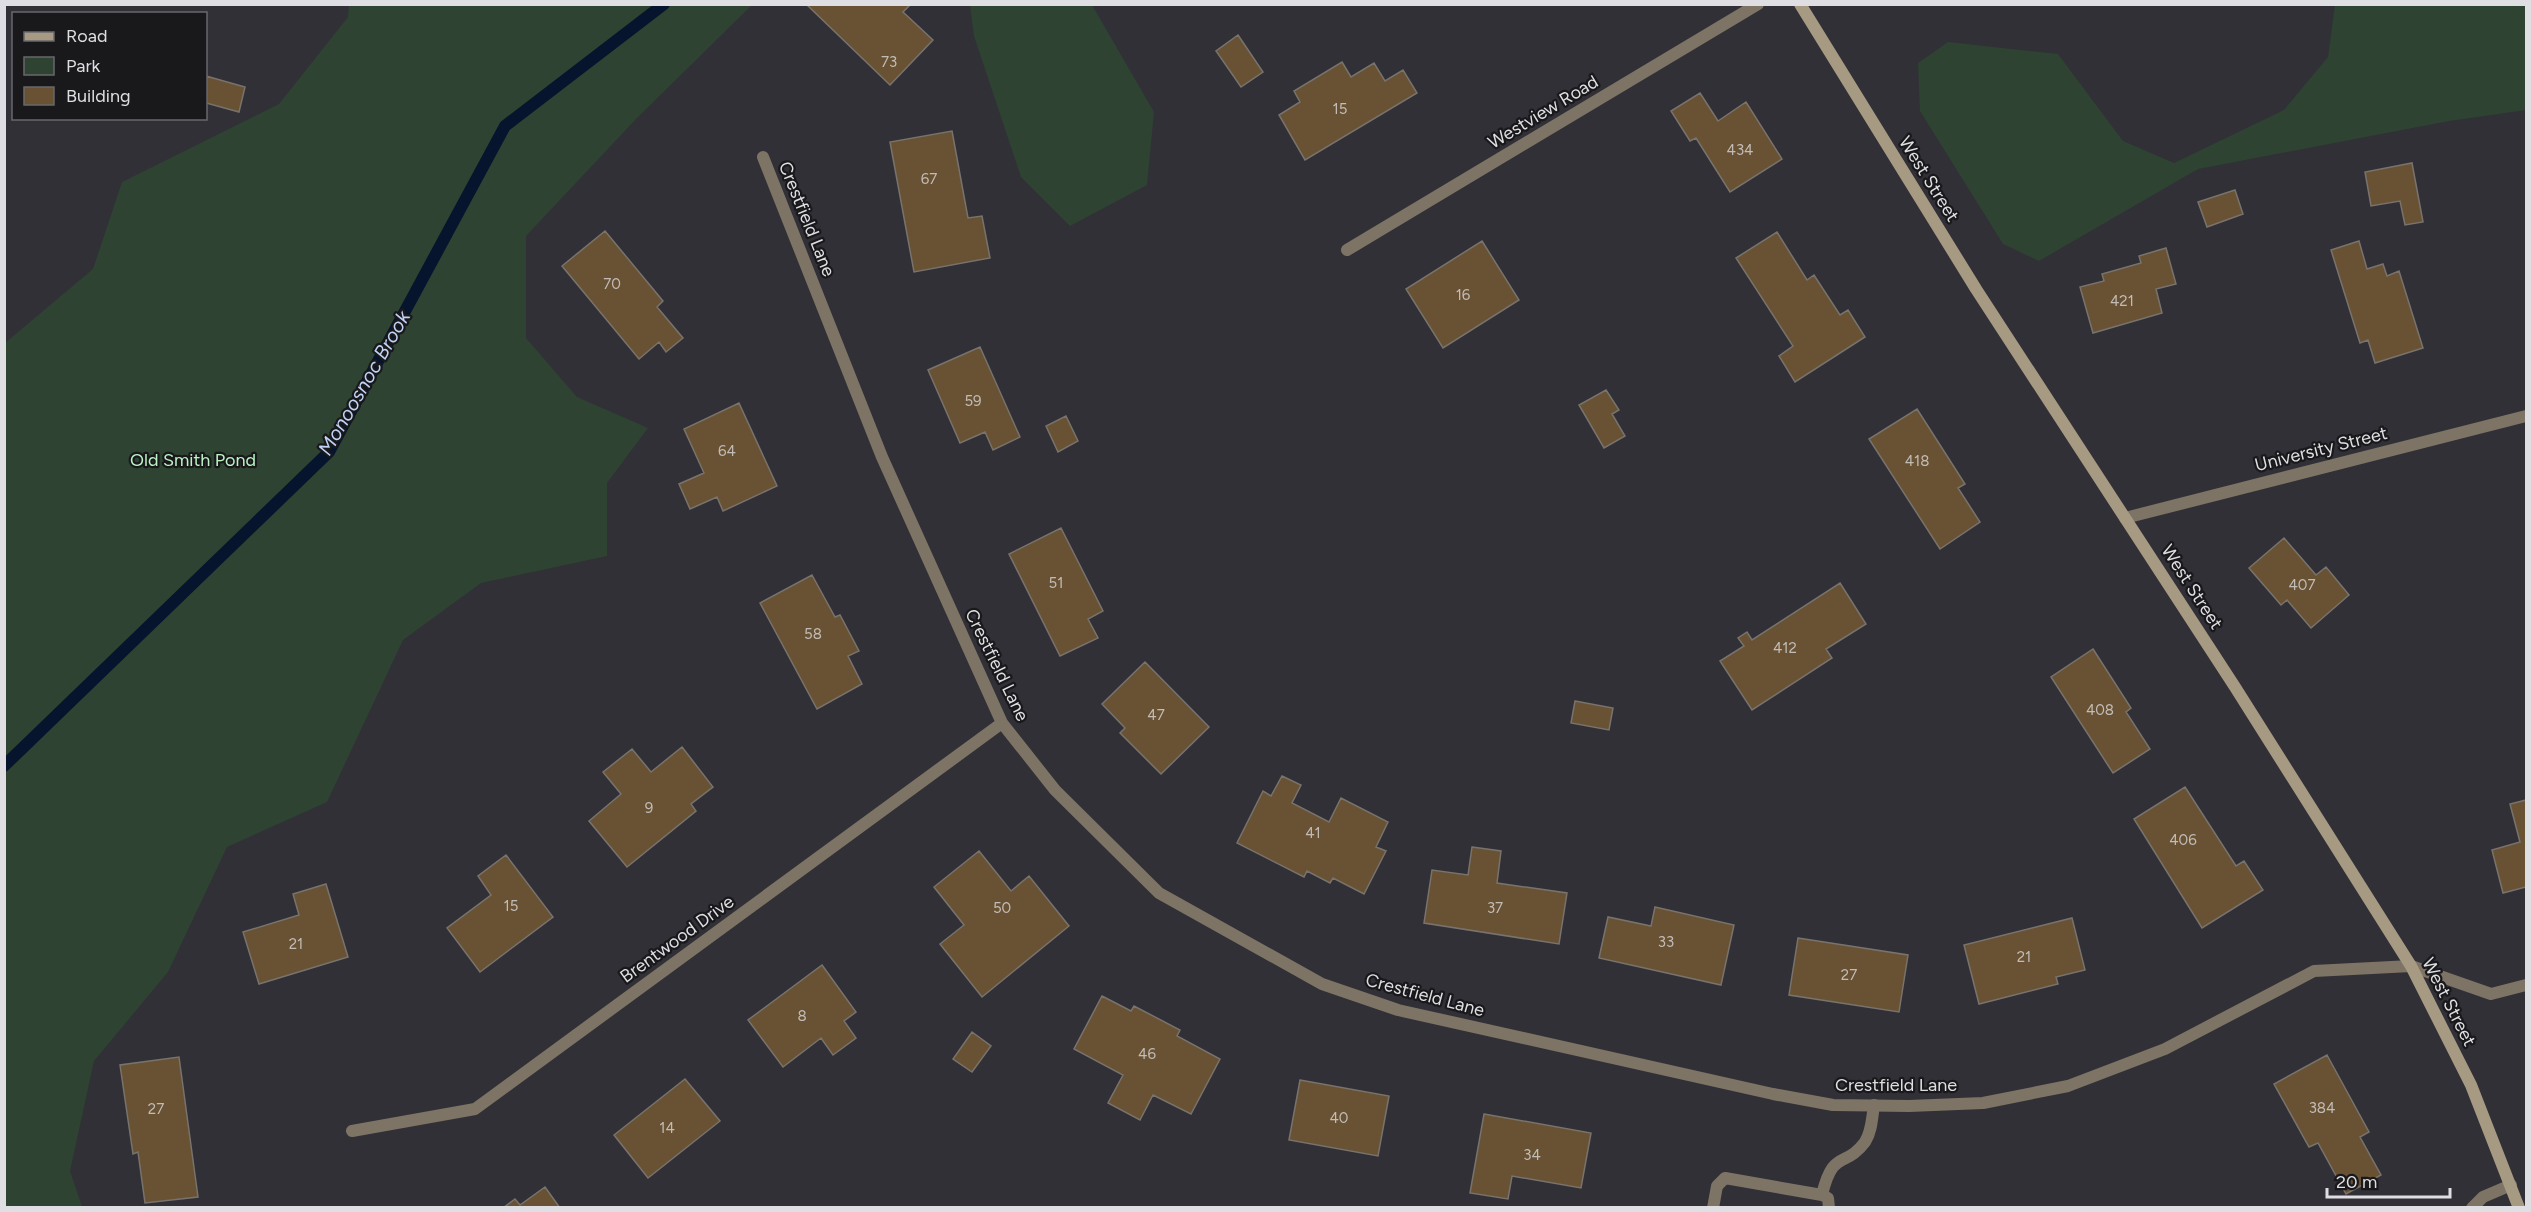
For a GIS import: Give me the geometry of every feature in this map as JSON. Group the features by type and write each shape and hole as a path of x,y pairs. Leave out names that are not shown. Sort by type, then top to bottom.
{"main road":[{"name":"West Street","path":"1800,4 1976,289 2411,966 2471,1085 2519,1208"}],"street":[{"name":"Westview Road","path":"1347,250 1758,4"},
{"name":"Crestfield Lane","path":"763,157 882,457 1002,723 1055,790 1159,893 1243,942 1322,984 1398,1010 1773,1094 1833,1105 1874,1105 1983,1103 2068,1086 2165,1049 2314,971 2411,966"},
{"name":"University Street","path":"2125,518 2526,416"},
{"name":"Brentwood Drive","path":"352,1131 475,1109 1002,723"},
{"path":"2411,966 2491,994 2526,985"},
{"path":"1822,1195 1830,1167 1858,1150 1865,1141 1870,1132 1874,1105"},
{"path":"1713,1208 1717,1186 1725,1178 1822,1195 1828,1198 1830,1208"},
{"path":"2472,1208 2484,1197 2511,1185"}],"green space":[{"name":"Old Smith Pond","path":"349,5 752,5 636,119 526,236 526,338 577,397 648,428 607,483 607,556 481,583 403,640 327,802 227,847 168,972 94,1061 70,1171 82,1207 5,1207 5,343 93,269 122,182 279,104 348,17"},
{"path":"970,5 1092,5 1154,112 1147,185 1070,226 1021,177 974,36"},
{"path":"2335,5 2526,5 2526,110 2449,121 2198,169 2039,261 2003,244 1920,111 1918,63 1948,42 2058,54 2123,141 2174,163 2284,110 2328,57"}],"building":[{"path":"806,4 911,4 903,12 933,40 890,85"},
{"path":"1238,35 1263,72 1241,87 1216,51"},
{"path":"1342,62 1351,77 1374,63 1385,81 1403,70 1417,93 1305,160 1279,115 1300,102 1294,91"},
{"path":"207,76 245,87 239,112 207,103"},
{"path":"1700,93 1718,121 1746,102 1782,159 1730,192 1696,138 1690,141 1671,111"},
{"path":"952,131 968,218 982,216 990,258 914,272 890,142"},
{"path":"2412,163 2423,222 2405,225 2400,201 2371,206 2365,172"},
{"path":"2235,190 2243,214 2207,227 2198,202"},
{"path":"605,231 663,301 657,307 683,338 666,352 659,342 639,359 562,266"},
{"path":"1777,232 1807,280 1814,275 1840,315 1848,310 1865,337 1795,382 1779,356 1793,346 1736,258"},
{"path":"1482,241 1519,300 1443,348 1406,289"},
{"path":"2359,241 2367,269 2383,264 2387,276 2399,271 2423,348 2375,363 2368,340 2360,343 2331,250"},
{"path":"2166,248 2176,284 2156,289 2162,313 2093,333 2080,287 2104,281 2102,274 2141,263 2139,256"},
{"path":"980,347 1020,437 993,450 985,432 960,443 928,370"},
{"path":"1606,390 1619,410 1612,414 1625,436 1604,448 1579,405"},
{"path":"739,403 777,486 723,511 717,497 690,509 679,484 704,473 684,429"},
{"path":"1917,409 1965,484 1958,488 1980,522 1940,549 1869,439"},
{"path":"1066,416 1078,441 1058,452 1046,426"},
{"path":"1061,528 1103,611 1088,619 1098,638 1060,656 1009,554"},
{"path":"2284,538 2316,575 2326,567 2349,595 2311,628 2287,600 2281,605 2249,568"},
{"path":"812,575 835,617 840,615 859,651 848,656 862,684 817,709 760,603"},
{"path":"1840,583 1866,624 1826,649 1832,658 1752,710 1720,661 1744,646 1738,638 1747,632 1752,640"},
{"path":"2093,649 2131,708 2126,712 2150,749 2113,773 2051,677"},
{"path":"1145,662 1209,727 1161,774 1120,733 1125,728 1102,704"},
{"path":"1575,701 1613,708 1609,730 1571,723"},
{"path":"682,747 713,787 691,804 696,811 627,867 589,821 621,794 603,772 632,749 651,772"},
{"path":"1282,776 1301,785 1292,803 1329,822 1341,798 1388,822 1376,847 1386,851 1364,894 1333,878 1330,883 1307,871 1304,877 1237,843 1263,791 1271,796"},
{"path":"2185,787 2236,866 2244,861 2263,890 2202,928 2134,819"},
{"path":"2526,800 2526,887 2503,893 2492,850 2520,842 2510,804"},
{"path":"1472,847 1501,851 1497,883 1567,893 1559,944 1424,923 1432,870 1468,875"},
{"path":"979,851 1011,891 1029,876 1069,926 982,997 940,944 964,925 934,887"},
{"path":"506,855 553,917 480,972 447,928 491,895 478,876"},
{"path":"326,884 348,957 259,984 243,932 299,915 293,894"},
{"path":"1655,907 1734,925 1721,985 1599,958 1608,917 1651,926"},
{"path":"2072,918 2085,970 2056,977 2058,984 1979,1004 1964,945"},
{"path":"1798,938 1908,955 1899,1012 1789,995"},
{"path":"822,965 856,1012 844,1021 856,1038 833,1055 821,1038 783,1067 748,1020"},
{"path":"1102,996 1131,1011 1134,1006 1180,1030 1177,1036 1220,1059 1191,1114 1153,1095 1140,1120 1108,1103 1123,1075 1074,1049"},
{"path":"972,1032 991,1046 972,1072 953,1059"},
{"path":"2327,1055 2369,1132 2360,1137 2381,1175 2346,1194 2318,1143 2309,1147 2274,1084"},
{"path":"179,1057 198,1197 145,1203 138,1152 133,1154 120,1065"},
{"path":"685,1079 720,1121 648,1178 614,1135"},
{"path":"1300,1080 1389,1096 1378,1156 1289,1140"},
{"path":"1484,1114 1591,1133 1581,1188 1512,1176 1508,1199 1470,1193"},
{"path":"545,1187 560,1208 503,1208 515,1199 520,1205"}],"waterway":[{"name":"Monoosnoc Brook","path":"4,766 329,452 505,126 664,4"}]}
